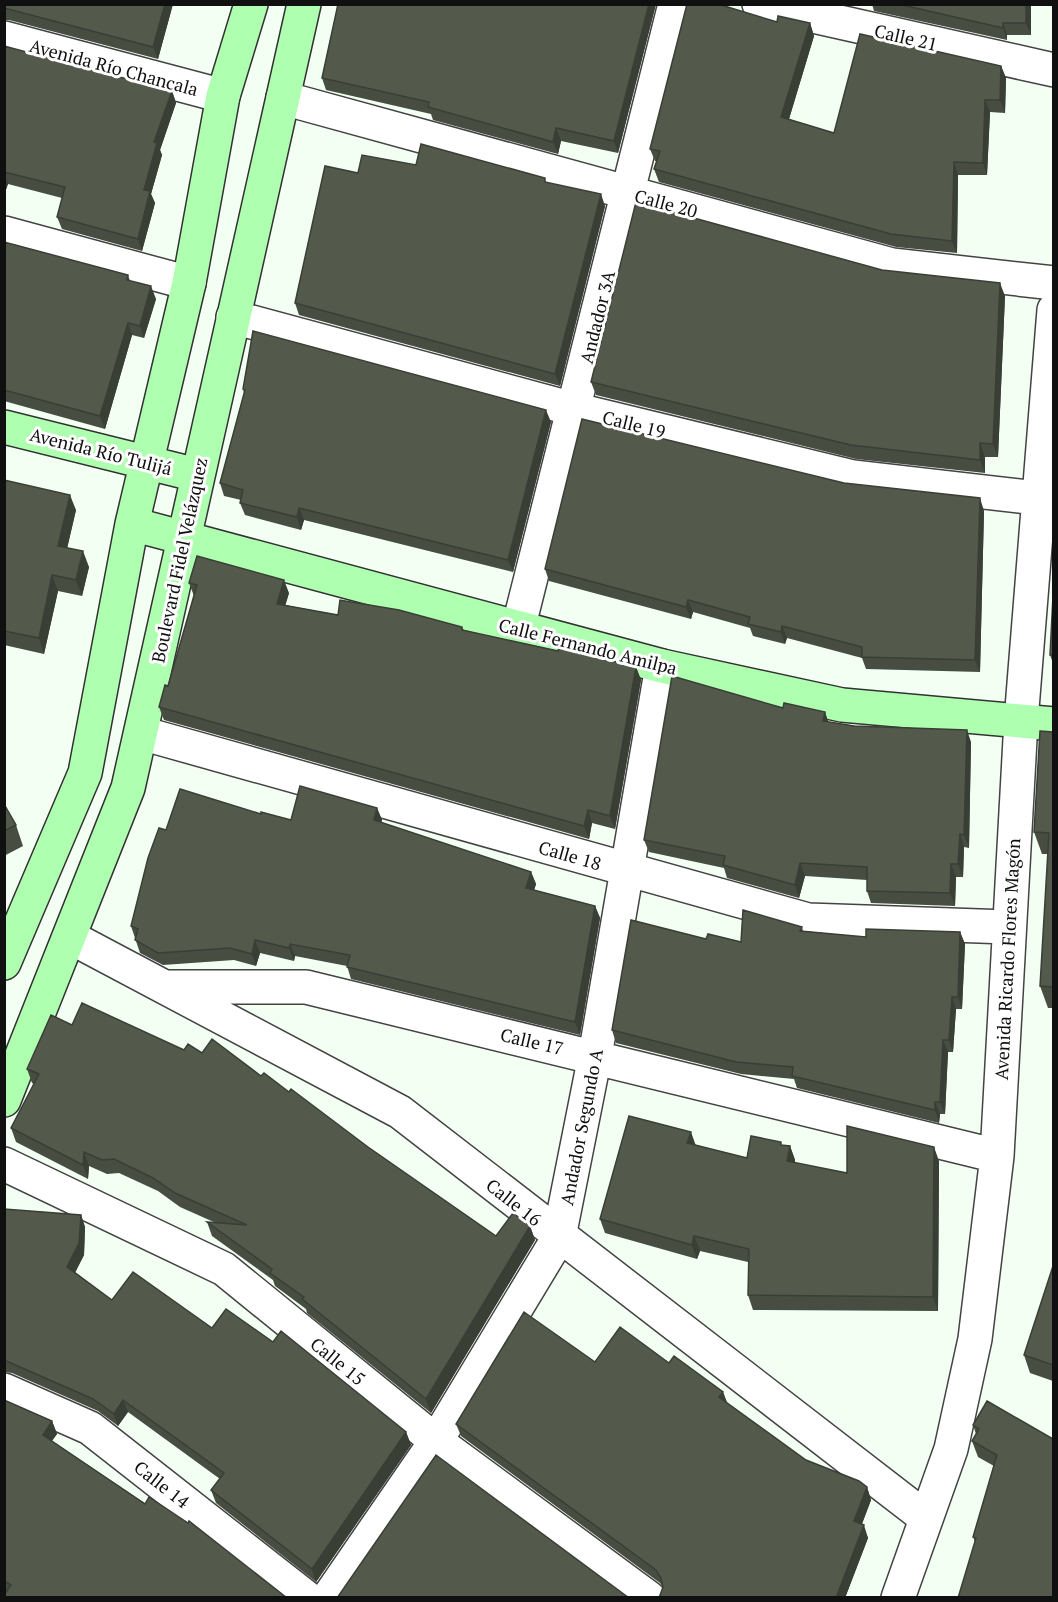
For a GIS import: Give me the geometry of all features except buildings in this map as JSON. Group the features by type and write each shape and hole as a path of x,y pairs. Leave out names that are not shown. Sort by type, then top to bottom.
{"main road":[{"path":"4,963 85,773 132,524 189,283 223,96 251,4"},
{"name":"Boulevard Fidel Velázquez","path":"4,1100 128,788 304,4"},
{"name":"Avenida Río Tulijá","path":"4,427 197,475"},
{"name":"Calle Fernando Amilpa","path":"132,524 662,666 842,705 1053,724"}],"street":[{"name":"Andador 3A","path":"518,629 675,4"},
{"name":"Calle 21","path":"759,4 1053,70"},
{"name":"Avenida Río Chancala","path":"4,39 223,96"},
{"name":"Calle 20","path":"283,98 892,265 1053,283"},
{"path":"4,233 189,283"},
{"name":"Avenida Ricardo Flores Magón","path":"897,1598 951,1449 975,1338 997,1156 1021,721 1047,500 1053,310"},
{"name":"Calle 19","path":"233,317 573,409 853,477 1047,500"},
{"name":"Andador Segundo A","path":"328,1598 436,1441 559,1237 595,1056 625,870 662,666"},
{"name":"Calle 18","path":"141,733 808,920 1008,927"},
{"name":"Calle 16","path":"70,938 167,987 400,1112 926,1518"},
{"name":"Calle 17","path":"167,987 306,987 997,1156"},
{"name":"Calle 15","path":"4,1164 224,1269 436,1441 649,1598"},
{"name":"Calle 14","path":"4,1390 90,1428 307,1598"}]}
